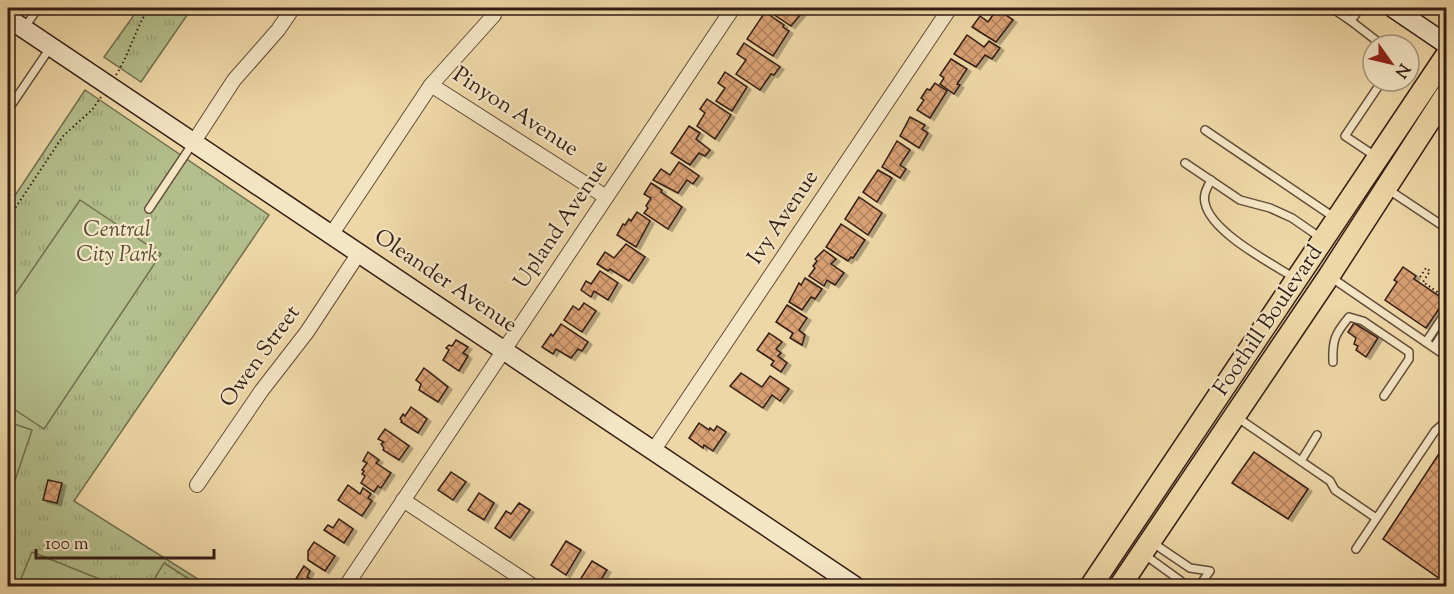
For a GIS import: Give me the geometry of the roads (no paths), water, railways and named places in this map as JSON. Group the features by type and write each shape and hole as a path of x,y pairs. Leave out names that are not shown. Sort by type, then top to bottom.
{"main road":[{"name":"Foothill Boulevard","path":"1091,586 1446,56"},
{"name":"Foothill Boulevard","path":"1120,586 1329,276 1446,95"},
{"path":"1236,416 1231,405 1234,396 1281,324 1282,302"}],"street":[{"path":"193,143 234,80 278,30 293,8"},
{"name":"Upland Avenue","path":"346,586 733,8"},
{"name":"Ivy Avenue","path":"653,451 950,8"},
{"path":"1393,8 1446,44"},
{"path":"331,235 431,85 494,15"},
{"name":"Oleander Avenue","path":"8,18 855,586"},
{"name":"Pinyon Avenue","path":"431,85 606,197"},
{"name":"Owen Street","path":"197,485 262,390 307,332 359,254"},
{"path":"404,500 533,586"}],"lane":[{"path":"24,29 38,8"},
{"path":"1332,8 1366,33"},
{"path":"1351,21 1360,8"},
{"path":"8,110 50,47"},
{"path":"1374,93 1345,136 1378,158"},
{"path":"1205,129 1337,219"},
{"path":"149,208 193,143"},
{"path":"1185,163 1240,200 1270,208 1292,218 1324,240"},
{"path":"1211,180 1205,194 1205,202 1213,219 1241,243 1297,279"},
{"path":"1386,188 1446,228"},
{"path":"1329,276 1446,356"},
{"path":"1426,342 1446,312"},
{"path":"1333,362 1332,346 1336,332 1349,316 1363,321 1410,352 1409,359 1384,396"},
{"path":"1434,347 1446,328"},
{"path":"1236,416 1330,481 1335,490 1376,518"},
{"path":"1356,549 1435,430 1446,421"},
{"path":"1300,461 1317,435"},
{"path":"1147,547 1190,568 1210,571 1199,586"},
{"path":"1147,547 1184,586"}],"park label":[{"name":"Central City Park","path":"117,244"}]}
